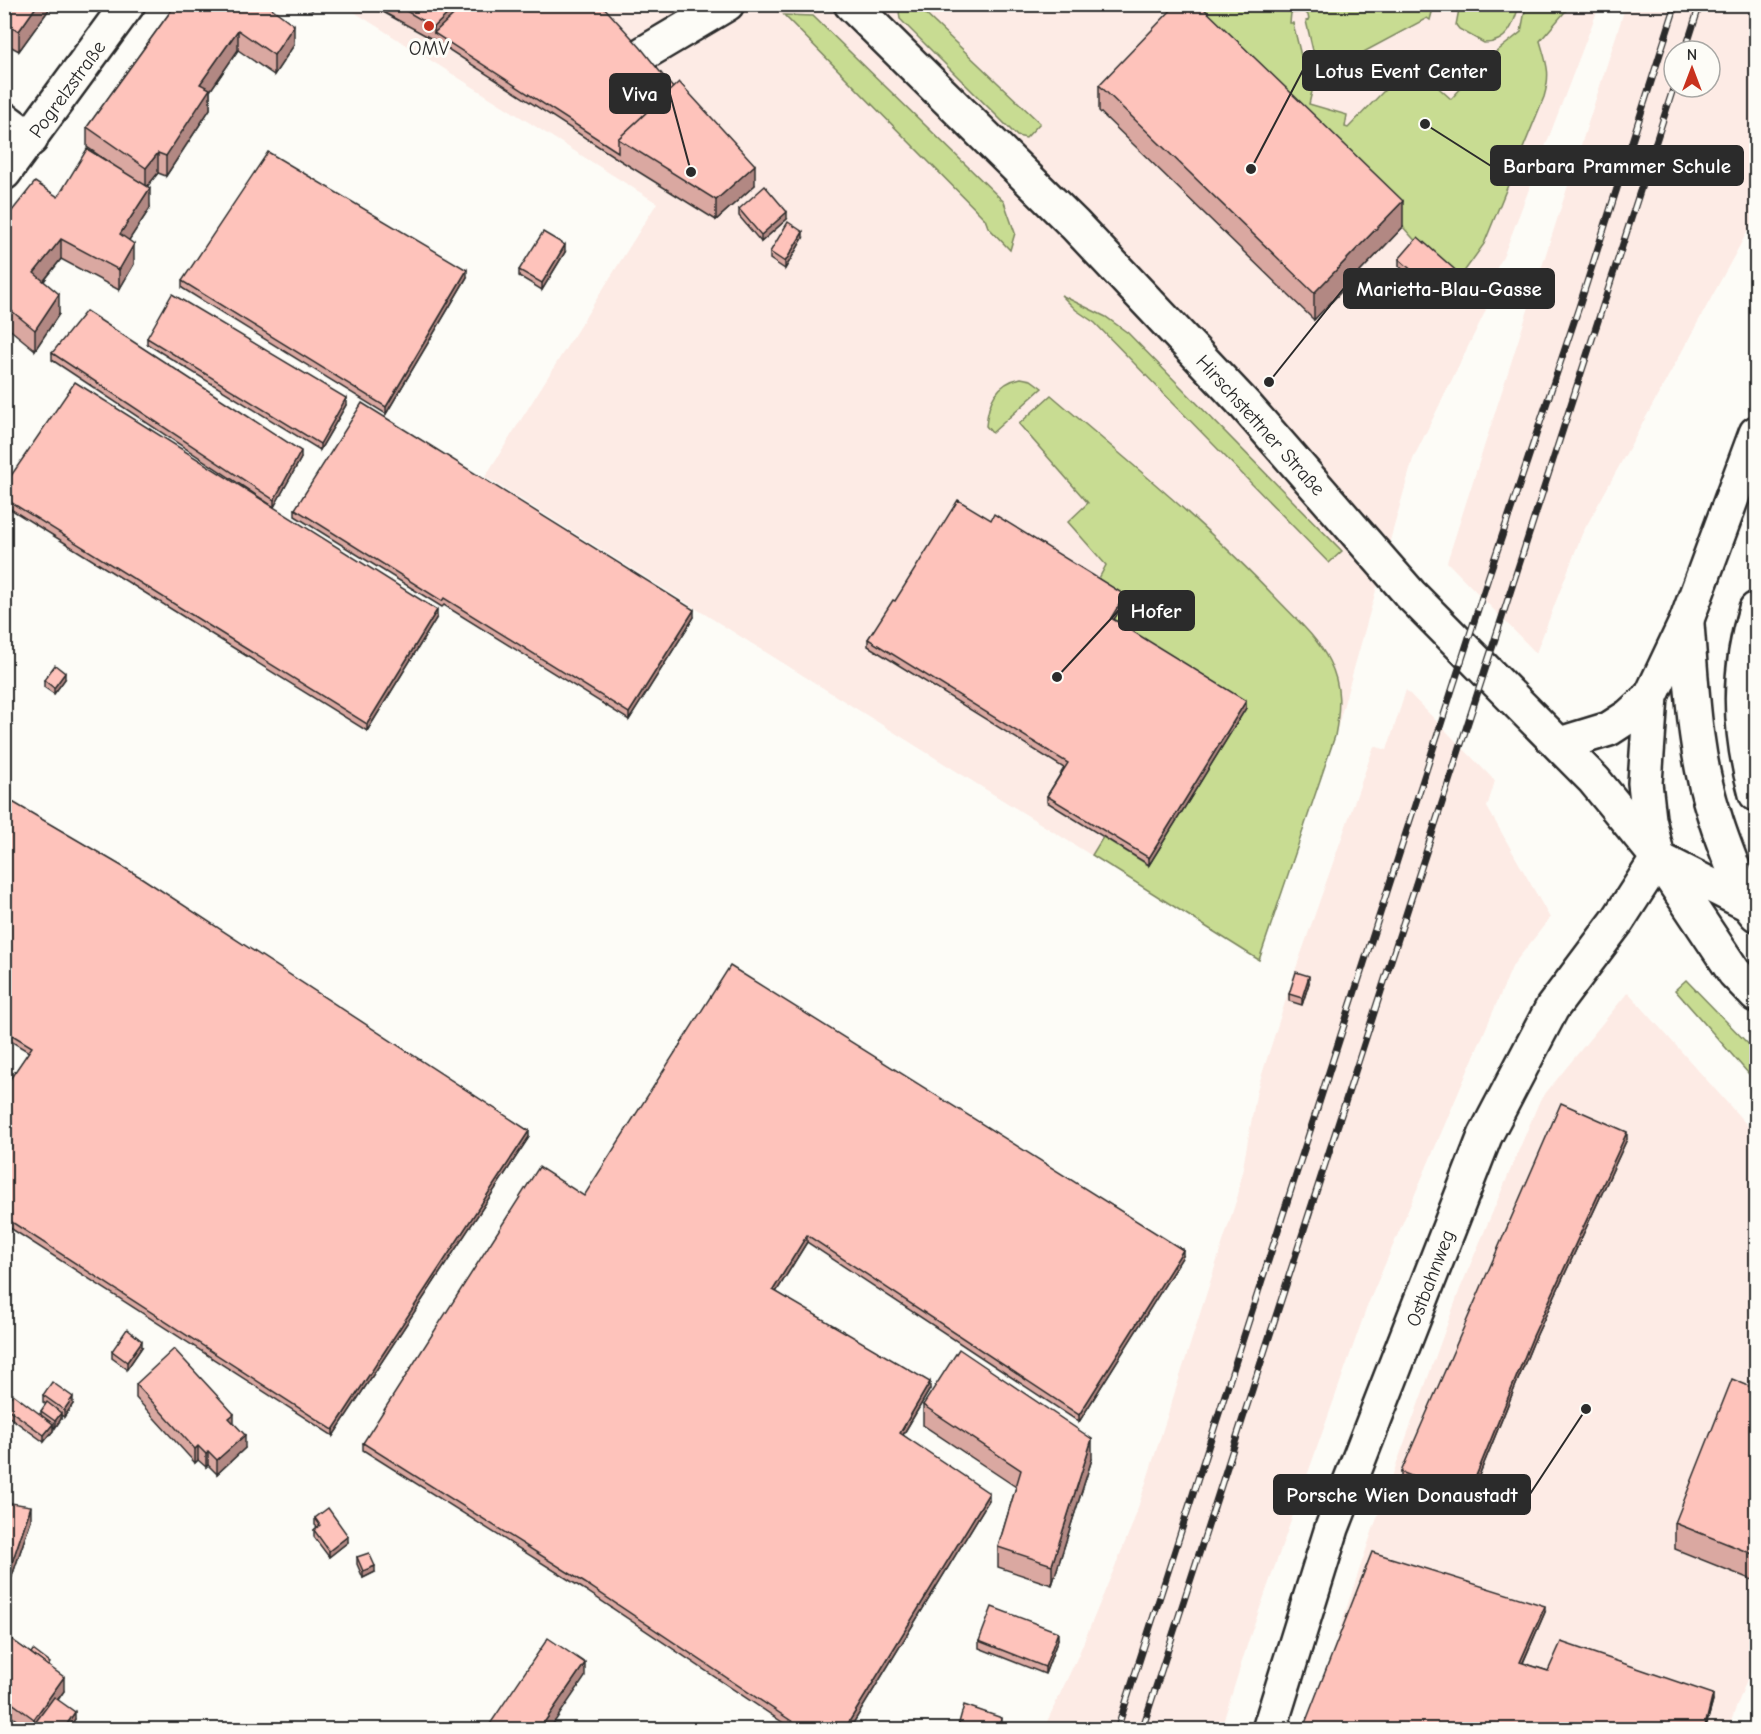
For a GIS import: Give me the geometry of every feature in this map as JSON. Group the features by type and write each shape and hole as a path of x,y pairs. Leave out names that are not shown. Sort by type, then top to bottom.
{"main road":[{"name":"Pogrelzstraße","path":"4,173 128,4"},
{"path":"640,55 727,4"},
{"name":"Hirschstettner Straße","path":"851,4 1075,225 1245,405 1410,594 1594,780 1658,858 1734,972 1756,995"},
{"path":"4,119 31,139"},
{"path":"1658,858 1649,819 1645,783 1651,696 1686,622 1756,432"},
{"path":"1756,609 1747,650 1742,693 1743,734 1756,794"},
{"path":"1686,622 1696,730 1713,814 1752,909"},
{"path":"1560,744 1610,729 1651,696"},
{"name":"Hirschstettner Straße","path":"1658,858 1752,909"},
{"name":"Ostbahnweg","path":"1269,1730 1332,1528 1485,1136 1552,1008 1618,920 1658,858"}],"shaded area":[{"path":"1580,4 1598,9 1503,257 1478,301 1486,310 1413,459 1335,736 1259,960 485,477 657,203 343,5"},
{"path":"1626,5 1756,5 1756,216 1582,534 1536,653 1447,562"},
{"path":"1406,690 1495,781 1487,807 1550,918 1513,965 1368,1304 1249,1639 1221,1729 1043,1730 1078,1656 1133,1523 1238,1195 1257,1090 1295,971 1374,746 1387,750"},
{"path":"1628,992 1756,1135 1756,1656 1728,1729 1306,1730 1373,1529 1460,1289 1540,1100"}],"green space":[{"path":"902,4 916,5 1040,123 1026,138 1017,136 900,19 899,11"},
{"path":"1460,4 1519,5 1509,31 1499,40 1484,43 1456,25"},
{"path":"1569,4 1570,6 1540,41 1547,69 1544,97 1484,244 1458,280 1172,5 1434,5 1430,20 1427,18 1358,55 1352,72 1315,59 1306,21 1309,20 1308,15 1305,12 1291,13 1290,23 1293,23 1304,68 1316,75 1309,104 1347,115 1345,127 1348,128 1411,63 1451,99 1493,54 1496,57 1496,52 1521,32 1526,5"},
{"path":"784,15 813,16 1004,202 1015,233 1010,250 988,227 985,219"},
{"path":"1061,295 1106,317 1128,333 1342,551 1329,563 1095,323 1076,310"},
{"path":"1021,378 1031,380 1042,388 992,433 986,426 991,402 1005,384"},
{"path":"1051,395 1222,544 1298,620 1324,652 1333,670 1339,698 1335,736 1259,960 1092,855 1103,837 1148,865 1111,624 1096,584 1106,565 1068,522 1088,503 1019,424"},
{"path":"1686,980 1756,1050 1756,1082 1675,990"}],"building":[{"path":"4,4 38,4 19,31 4,23"},
{"path":"176,4 266,4 294,25 274,55 238,30 200,84 210,89 166,156 158,153 146,168 87,127"},
{"path":"394,4 458,4 434,27"},
{"path":"465,4 601,4 673,88 618,139 618,152 434,33"},
{"path":"1177,4 1199,4 1403,201 1314,293 1099,85"},
{"path":"679,82 755,165 716,200 618,139"},
{"path":"87,149 150,188 120,234 134,244 119,270 61,239 34,273 59,294 35,330 8,308 4,311 4,221 35,182 58,197"},
{"path":"268,152 467,270 386,407 182,281"},
{"path":"765,186 787,212 761,235 739,209"},
{"path":"788,222 803,232 785,262 770,252"},
{"path":"543,232 565,245 542,283 519,270"},
{"path":"1418,237 1461,275 1442,297 1399,259"},
{"path":"172,294 346,398 320,444 147,338"},
{"path":"86,311 301,451 274,500 52,353"},
{"path":"75,382 437,610 367,724 4,498 4,486"},
{"path":"362,403 694,610 629,713 444,598 442,601 295,509"},
{"path":"958,500 991,520 994,514 1125,595 1111,618 1246,701 1149,858 1047,796 1068,763 868,639 893,600 895,601"},
{"path":"55,665 65,673 54,688 44,680"},
{"path":"4,797 142,878 529,1131 333,1430 4,1217 4,1088 32,1047 4,1030"},
{"path":"730,966 1183,1250 1079,1415 807,1235 773,1290 930,1382 900,1433 989,1493 844,1730 805,1730 585,1583 363,1443 539,1167 584,1196"},
{"path":"1296,972 1309,976 1302,998 1289,994"},
{"path":"1561,1103 1627,1132 1533,1336 1467,1498 1401,1472"},
{"path":"127,1329 142,1341 127,1362 112,1351"},
{"path":"174,1349 234,1414 229,1418 245,1435 217,1460 208,1451 206,1454 198,1446 195,1449 136,1384"},
{"path":"959,1349 1092,1439 1052,1565 998,1547 1021,1470 923,1405"},
{"path":"1732,1379 1756,1389 1755,1555 1675,1523"},
{"path":"52,1382 73,1397 64,1410 43,1395"},
{"path":"13,1394 53,1424 44,1435 4,1406"},
{"path":"47,1402 61,1413 55,1421 41,1411"},
{"path":"4,1502 31,1506 7,1577 4,1576"},
{"path":"328,1508 348,1536 329,1551 314,1530 320,1525 315,1518"},
{"path":"1372,1552 1545,1606 1520,1662 1548,1671 1561,1642 1713,1694 1704,1730 1314,1730 1304,1726"},
{"path":"369,1553 375,1566 363,1571 357,1557"},
{"path":"992,1607 1058,1632 1045,1667 979,1641"},
{"path":"4,1634 64,1677 34,1719 4,1697"},
{"path":"548,1638 585,1663 539,1730 486,1730"},
{"path":"33,1650 50,1663 48,1666 31,1653"},
{"path":"54,1697 75,1712 63,1730 38,1730 35,1728 37,1725 35,1723"},
{"path":"964,1705 1002,1718 998,1730 957,1730"}],"railway":[{"path":"1117,1730 1490,572 1579,307 1676,4"},
{"path":"1689,39 1700,4"},
{"path":"1142,1730 1670,99"}],"place":[{"name":"OMV","path":"429,26"},
{"name":"Barbara Prammer Schule","path":"1425,124"},
{"name":"Lotus Event Center","path":"1251,169"},
{"name":"Viva","path":"691,172"},
{"name":"Marietta-Blau-Gasse","path":"1269,382"},
{"name":"Hofer","path":"1057,677"},
{"name":"Porsche Wien Donaustadt","path":"1586,1409"}]}
